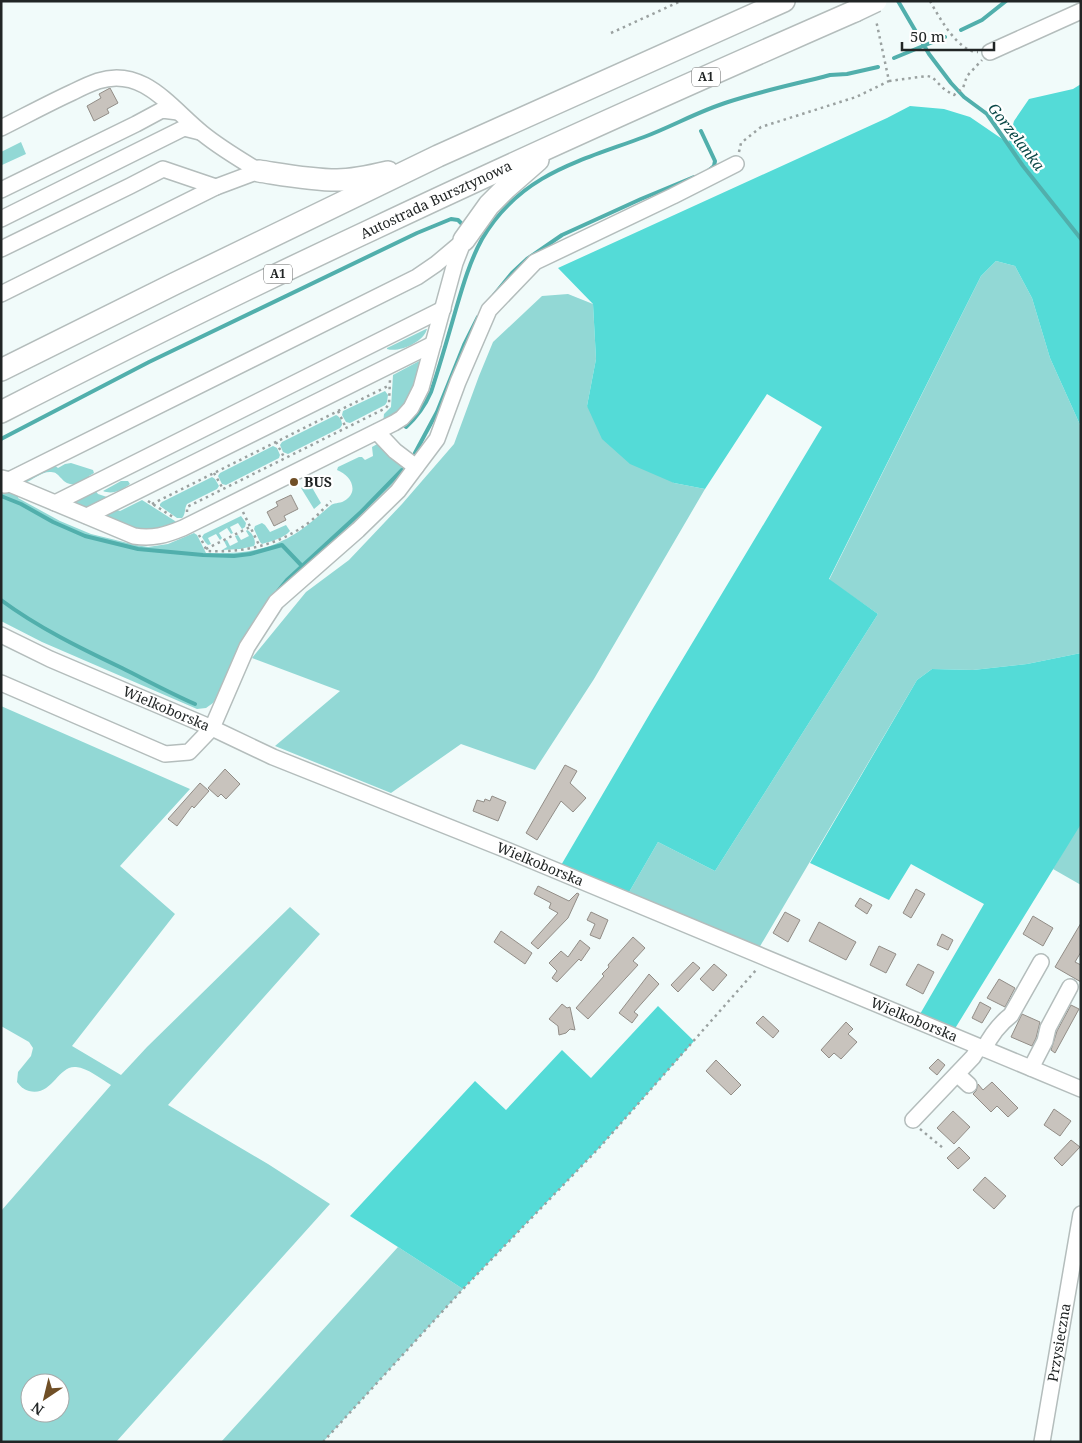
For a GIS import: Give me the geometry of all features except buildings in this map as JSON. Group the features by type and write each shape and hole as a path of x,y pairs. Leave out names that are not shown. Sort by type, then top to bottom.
{"highway":[{"path":"1,370 438,156 784,1"},
{"name":"Autostrada Bursztynowa","path":"1,412 295,266 557,144 855,11 876,9"},
{"path":"464,240 489,205 557,144"},
{"path":"259,171 313,179 338,180 361,178 386,172 438,156"}],"street":[{"path":"990,52 1081,11"},
{"path":"1,128 46,104 99,80 121,78 141,83 158,93 224,150 259,171"},
{"path":"1,190 162,110 178,112"},
{"path":"1,219 184,128 201,132"},
{"path":"1,683 165,754 190,752 212,728 247,647 276,602 358,530 398,491 437,439 458,382 489,310 535,262 736,164"},
{"path":"1,249 163,168 216,187"},
{"path":"1,294 216,187 259,171"},
{"path":"3,482 134,536 155,537 167,535 183,528 376,432 402,418 416,400 455,264 464,240"},
{"path":"3,482 416,276 436,264 464,240"},
{"path":"55,503 443,309"},
{"path":"87,516 433,344"},
{"path":"376,432 395,451 416,467"},
{"name":"Wielkoborska","path":"1,635 273,757 509,851 1081,1089"},
{"path":"913,1120 982,1048 1003,1021 1011,1015 1041,962"},
{"path":"1031,1068 1045,1041 1048,1028 1070,987"},
{"path":"957,1074 969,1085"},
{"name":"Przysieczna","path":"1042,1442 1081,1214"}],"path":[{"path":"612,33 681,1"},
{"path":"930,1 955,40 973,52 990,52"},
{"path":"876,9 889,81"},
{"path":"736,164 741,143 761,127 856,97 889,81 932,77 945,90 954,95 963,88 967,76 990,52"},
{"path":"187,518 187,507 388,406 390,373"},
{"path":"152,504 390,385"},
{"path":"338,411 346,428"},
{"path":"276,442 285,459"},
{"path":"214,473 223,489"},
{"path":"142,497 179,522"},
{"path":"197,531 207,551 232,551 260,547 299,529 314,519 331,501"},
{"path":"242,511 260,547"},
{"path":"206,549 250,526"},
{"path":"324,1442 463,1289 598,1148 767,958"},
{"path":"913,1120 917,1126 943,1148"}],"shaded area":[{"path":"1081,84 1081,427 1050,358 1032,298 1015,266 996,261 981,276 829,579 878,614 715,871 658,842 628,894 560,867 822,427 767,394 705,489 674,483 630,464 602,439 587,406 596,359 593,304 558,268 910,106 944,109 970,117 1008,143 1014,121 1029,99 1073,89"},
{"path":"21,142 26,154 2,165 1,152"},
{"path":"996,261 1015,266 1032,298 1050,358 1081,427 1081,653 1027,664 973,670 932,669 917,680 759,948 628,894 658,842 715,871 878,614 829,580 981,276"},
{"path":"568,294 593,304 596,359 587,406 674,483 705,489 594,679 535,770 461,744 391,793 275,746 340,691 252,658 306,592 349,560 402,504 454,444 493,342 542,296"},
{"path":"426,329 425,334 416,342 404,348 387,349 387,348"},
{"path":"423,359 406,406 383,423 384,414 391,407 393,375"},
{"path":"385,391 388,395 385,405 350,423 346,422 342,415 343,411"},
{"path":"336,415 342,422 340,428 288,454 283,452 280,445 282,442"},
{"path":"379,443 406,469 390,491 305,569 213,703 206,708 197,709 42,642 1,621 1,489 19,495 18,498 60,521 91,534 148,547 168,544 194,533 197,535 206,553 246,552 270,546 288,538 332,505 342,502 349,497 353,489 352,484 342,472 337,470 338,467 359,457 365,460 373,456 372,447"},
{"path":"273,446 277,448 280,455 279,458 226,485 222,484 218,476 220,473"},
{"path":"71,463 93,470 94,473 89,476 90,480 71,484 64,481 56,473 48,472 25,483 26,480 54,465 58,468"},
{"path":"212,477 219,486 217,489 187,504 182,518 177,518 160,506 162,502"},
{"path":"121,481 128,481 130,484 117,491 103,491"},
{"path":"310,484 321,503 314,509 301,488"},
{"path":"95,490 98,494 110,498 87,509 74,503 75,500"},
{"path":"142,500 175,521 178,525 139,532 105,517 105,515 116,508 120,511"},
{"path":"241,516 246,523 245,527 242,529 238,523 230,527 233,533 231,534 227,528 219,533 222,538 220,540 216,534 208,538 211,544 208,545 205,542 202,537 204,534"},
{"path":"262,523 270,532 286,525 290,531 281,537 262,544 254,529 255,526"},
{"path":"247,530 253,537 254,546 222,550 227,547 224,541 227,540 230,546 238,542 235,536 238,535 241,540 249,536"},
{"path":"1081,653 1081,824 951,1035 916,1021 984,904 911,864 889,900 810,863 917,680 932,669 973,670 1027,664"},
{"path":"1,706 190,789 120,866 175,914 72,1046 121,1075 147,1047 290,907 320,934 168,1105 268,1164 330,1204 116,1442 1,1442 1,1211 111,1085 90,1072 76,1067 64,1071 44,1090 37,1092 29,1091 21,1087 17,1082 18,1072 31,1056 33,1048 29,1042 1,1026"},
{"path":"1081,824 1081,885 1053,869"},
{"path":"658,1006 694,1041 599,1148 463,1289 350,1216 475,1081 506,1110 562,1050 591,1078"},
{"path":"398,1247 463,1289 323,1442 221,1442"}],"waterway":[{"name":"Gorzelanka","path":"898,1 929,54 951,83 964,97 987,114 1023,166 1081,239"},
{"path":"961,30 982,20 1006,1"},
{"path":"894,58 945,37"},
{"path":"406,427 420,411 431,392 464,282 482,239 497,217 514,199 533,184 575,163 655,133 717,106 753,94 830,75 847,74 878,67"},
{"path":"701,131 715,161 714,166 708,171"},
{"path":"494,295 512,273 527,259 562,235 694,177"},
{"path":"1,439 149,362 417,233 451,219 458,220 462,224"},
{"path":"415,453 437,412 464,345 478,317"},
{"path":"278,591 287,580 361,512 402,470"},
{"path":"1,496 85,536 138,549 234,556 250,554 282,545 302,566"},
{"path":"1,600 30,620 60,637 195,704"}],"place":[{"name":"BUS","path":"294,482"}]}
